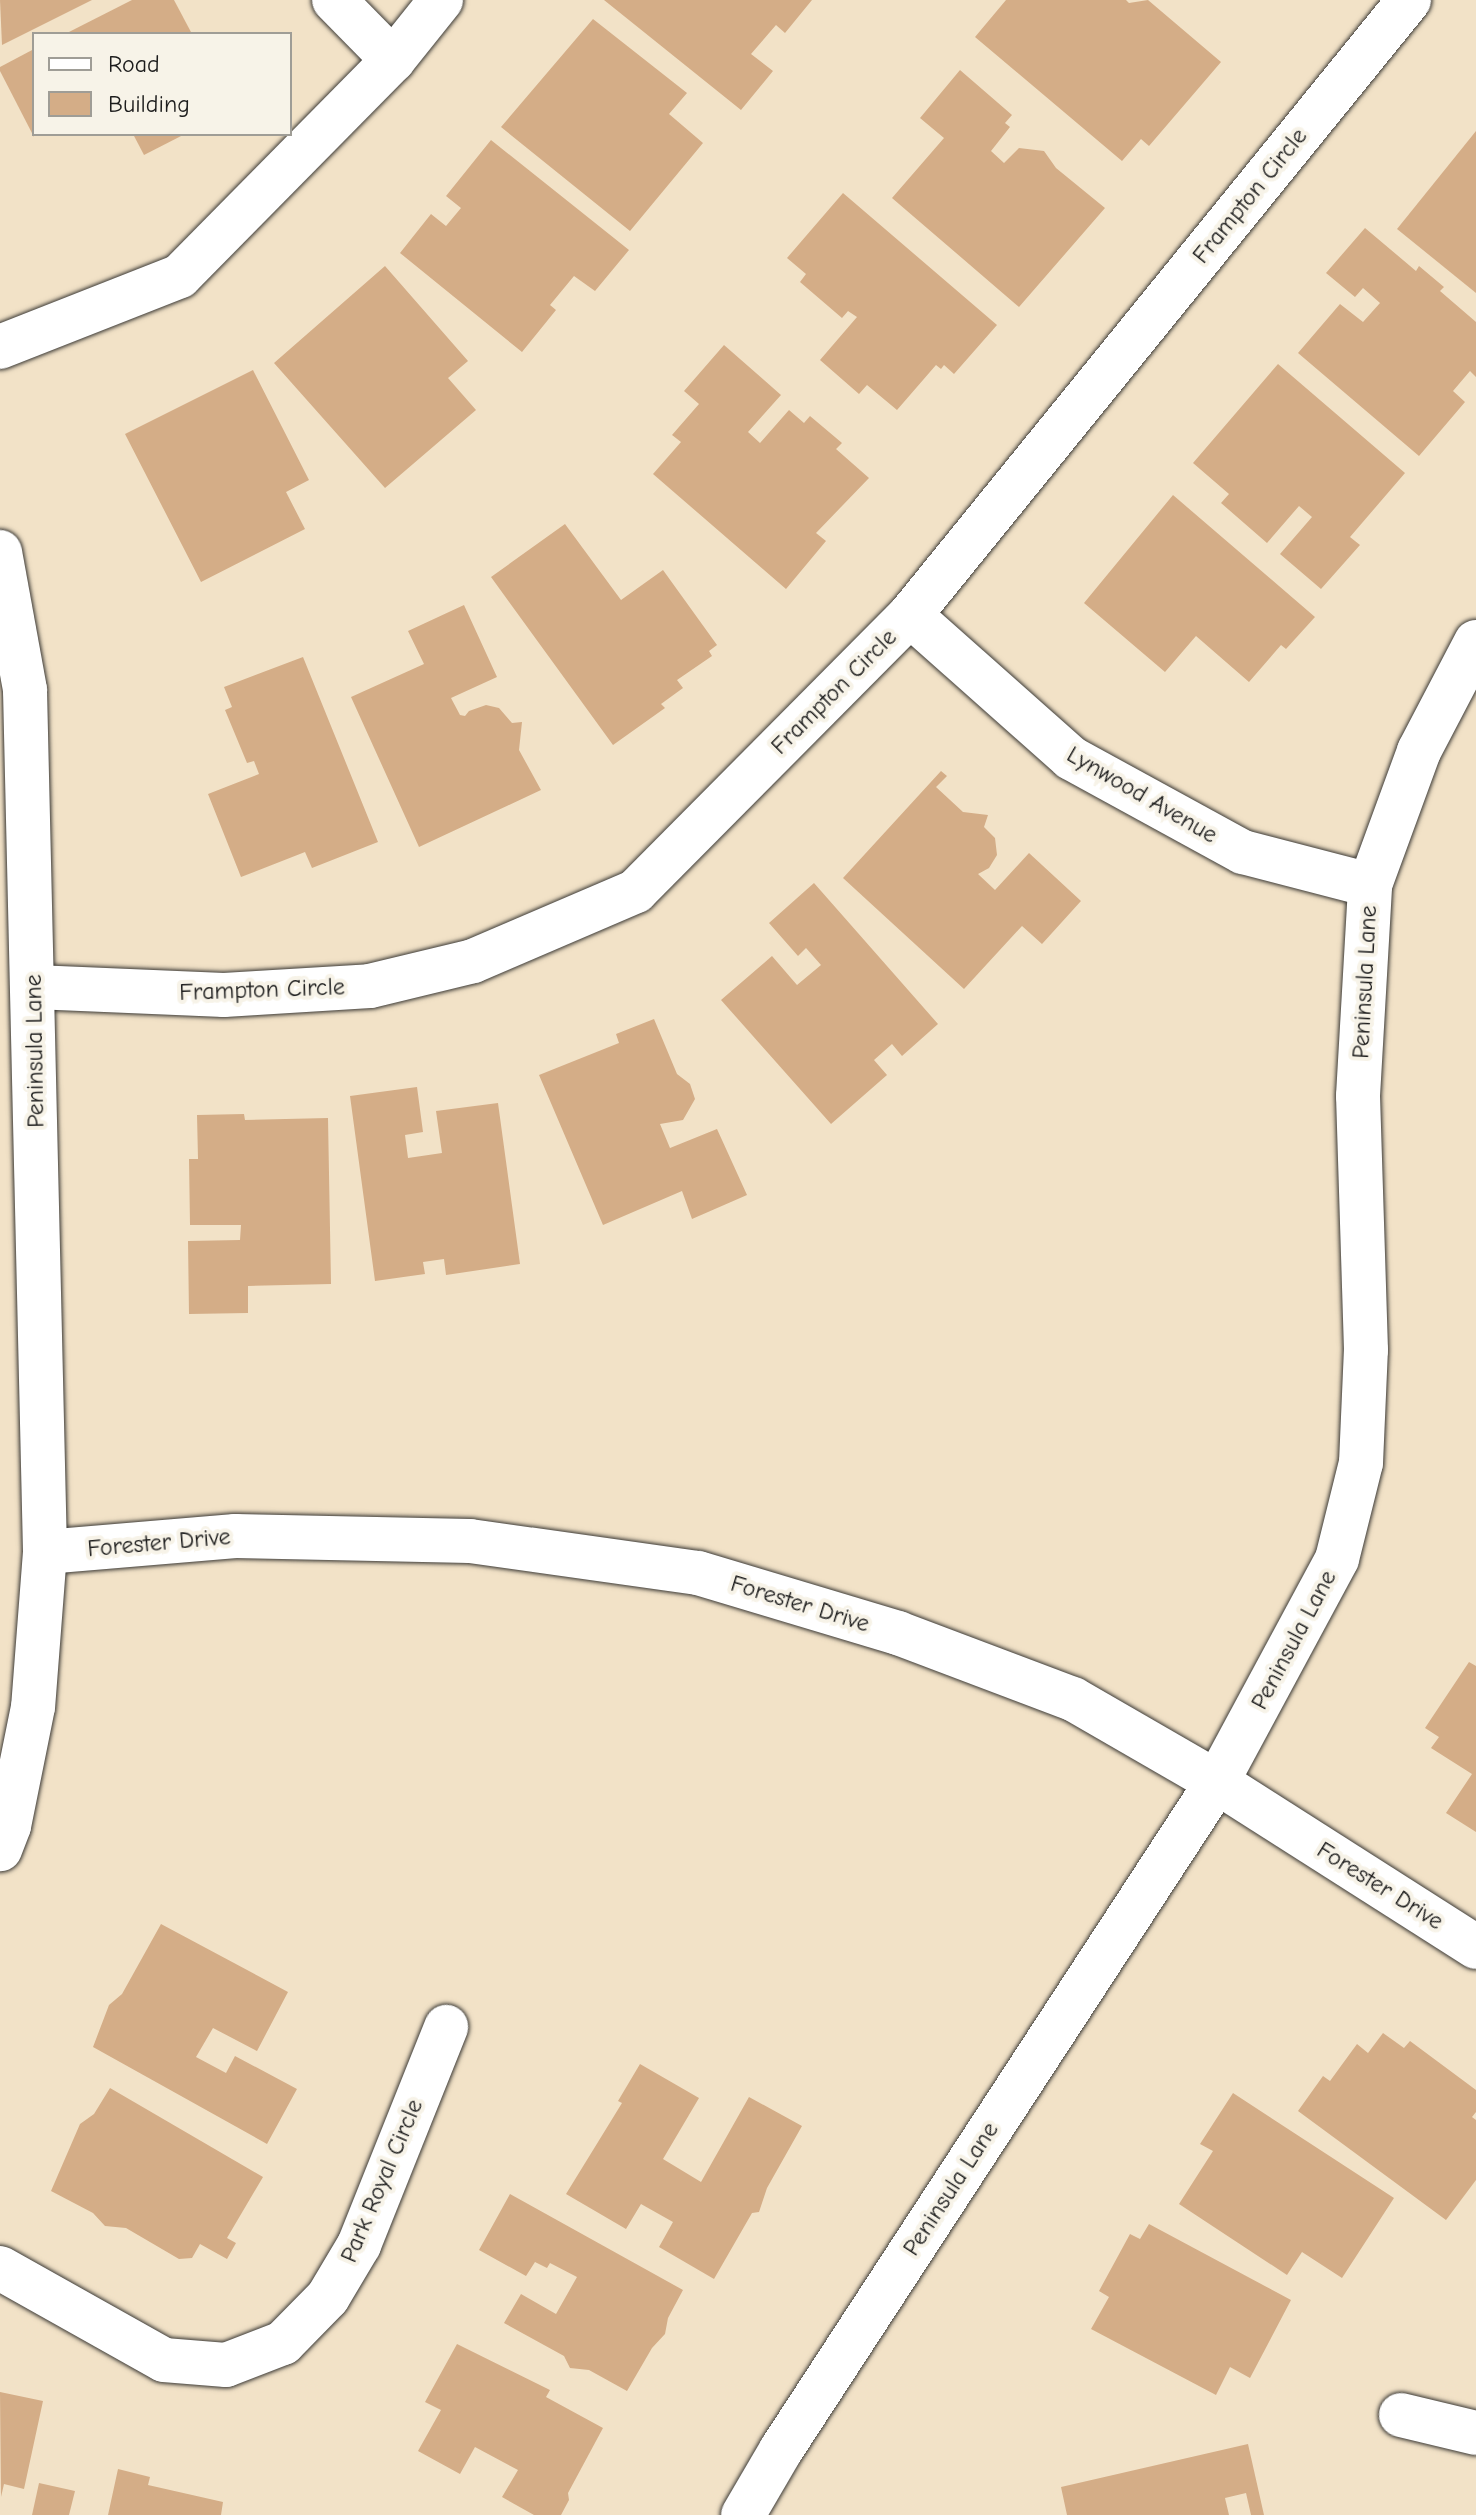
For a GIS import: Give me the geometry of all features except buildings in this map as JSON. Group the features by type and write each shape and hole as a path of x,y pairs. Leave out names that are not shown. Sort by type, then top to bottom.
{"street":[{"path":"334,0 393,60"},
{"path":"0,347 180,276 393,60 441,0"},
{"name":"Frampton Circle","path":"34,987 224,995 370,986 473,961 636,891 910,615 1409,0"},
{"name":"Peninsula Lane","path":"0,552 25,690 45,1552 33,1707 9,1826 0,1849"},
{"name":"Lynwood Avenue","path":"910,615 1071,758 1243,852 1370,885"},
{"name":"Peninsula Lane","path":"743,2515 790,2437 1217,1782 1337,1559 1361,1463 1366,1350 1358,1096 1370,885 1419,751 1476,642"},
{"name":"Forester Drive","path":"45,1552 235,1536 470,1541 698,1573 898,1633 1073,1699 1217,1782 1476,1947"},
{"name":"Park Royal Circle","path":"0,2268 164,2360 226,2365 283,2343 328,2297 359,2245 446,2027"},
{"path":"1401,2415 1476,2433"}]}
